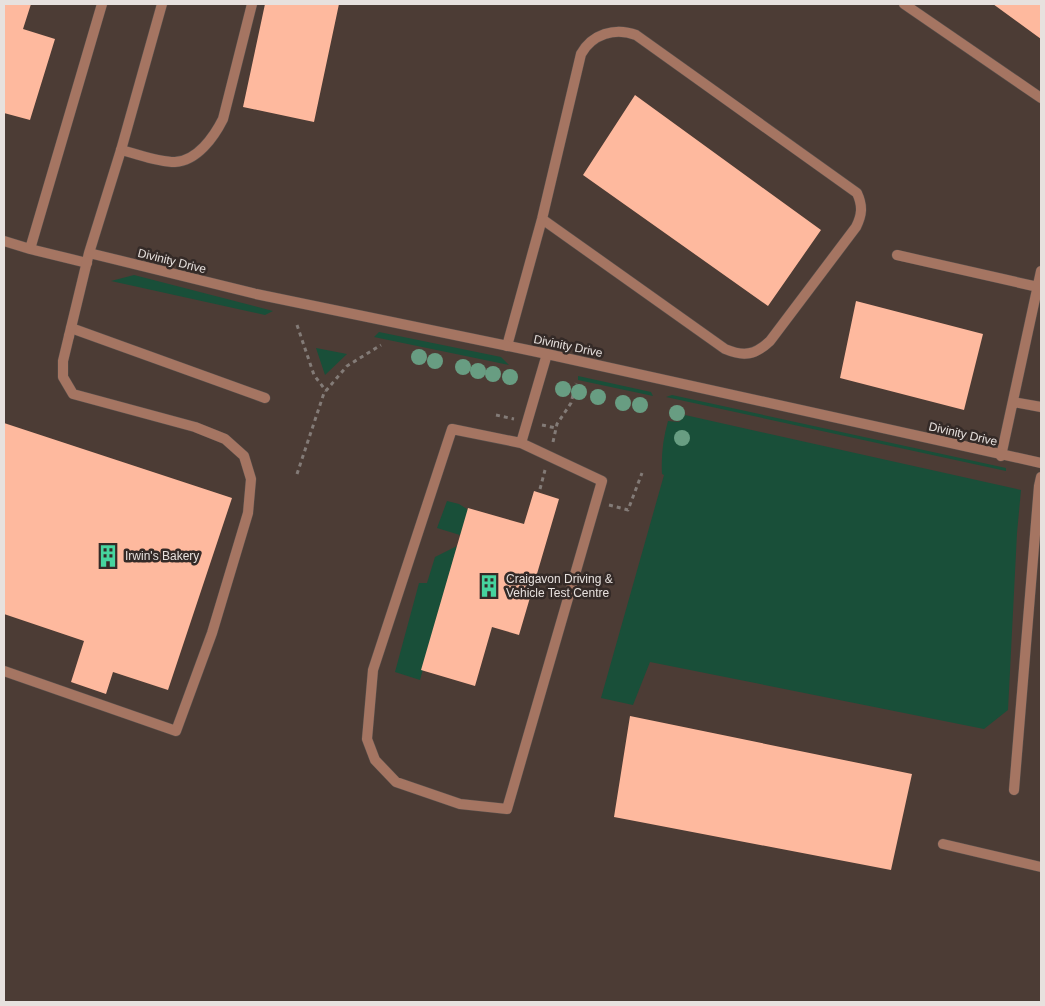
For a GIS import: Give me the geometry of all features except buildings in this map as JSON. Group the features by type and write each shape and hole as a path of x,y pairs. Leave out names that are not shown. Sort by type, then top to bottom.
{"street":[{"path":"30,249 102,4"},
{"path":"4,671 176,731 212,633 248,513 251,480 244,456 225,439 194,427 73,394 63,377 63,361 88,258 162,4"},
{"path":"121,150 176,162 192,157 206,145 216,133 223,119 252,4"},
{"path":"904,4 1041,98"},
{"path":"507,346 542,219 581,54 594,39 618,30 636,36 858,193 862,207 861,216 856,227 770,341 763,348 745,354 736,354 726,349 542,219"},
{"name":"Divinity Drive","path":"4,241 30,249 88,258 547,354 1001,456 1041,463"},
{"path":"898,255 1038,287"},
{"path":"1001,456 1041,271"},
{"path":"70,332 265,398"},
{"path":"520,443 547,354"},
{"path":"1013,402 1041,407"},
{"path":"452,429 520,443 549,456 602,481 507,809 460,804 396,782 375,760 368,739 373,670 452,429"},
{"path":"1014,790 1041,477"},
{"path":"943,844 1041,867"}],"path":[{"path":"297,326 314,375 326,392"},
{"path":"297,474 326,392 347,366 381,345"},
{"path":"540,489 557,424 572,403 576,383"},
{"path":"596,501 628,510 642,473"}],"shaded area":[{"path":"4,4 1041,4 1041,1002 4,1002"}],"green space":[{"path":"134,275 273,311 265,315 111,281"},
{"path":"379,332 501,357 509,365 374,337"},
{"path":"316,348 347,354 325,375"},
{"path":"578,376 651,392 653,396 578,380"},
{"path":"672,395 1006,468 1006,471 666,397"},
{"path":"685,415 1021,490 1008,710 984,729 650,662 633,705 601,698 664,475 662,474 662,454 668,421 679,422"},
{"path":"447,501 459,504 470,511 460,535 437,528"},
{"path":"457,546 420,680 395,672 419,583 427,583 435,557"}],"place":[{"name":"Irwin's Bakery","path":"108,556"},
{"name":"Craigavon Driving & Vehicle Test Centre","path":"489,586"}]}
